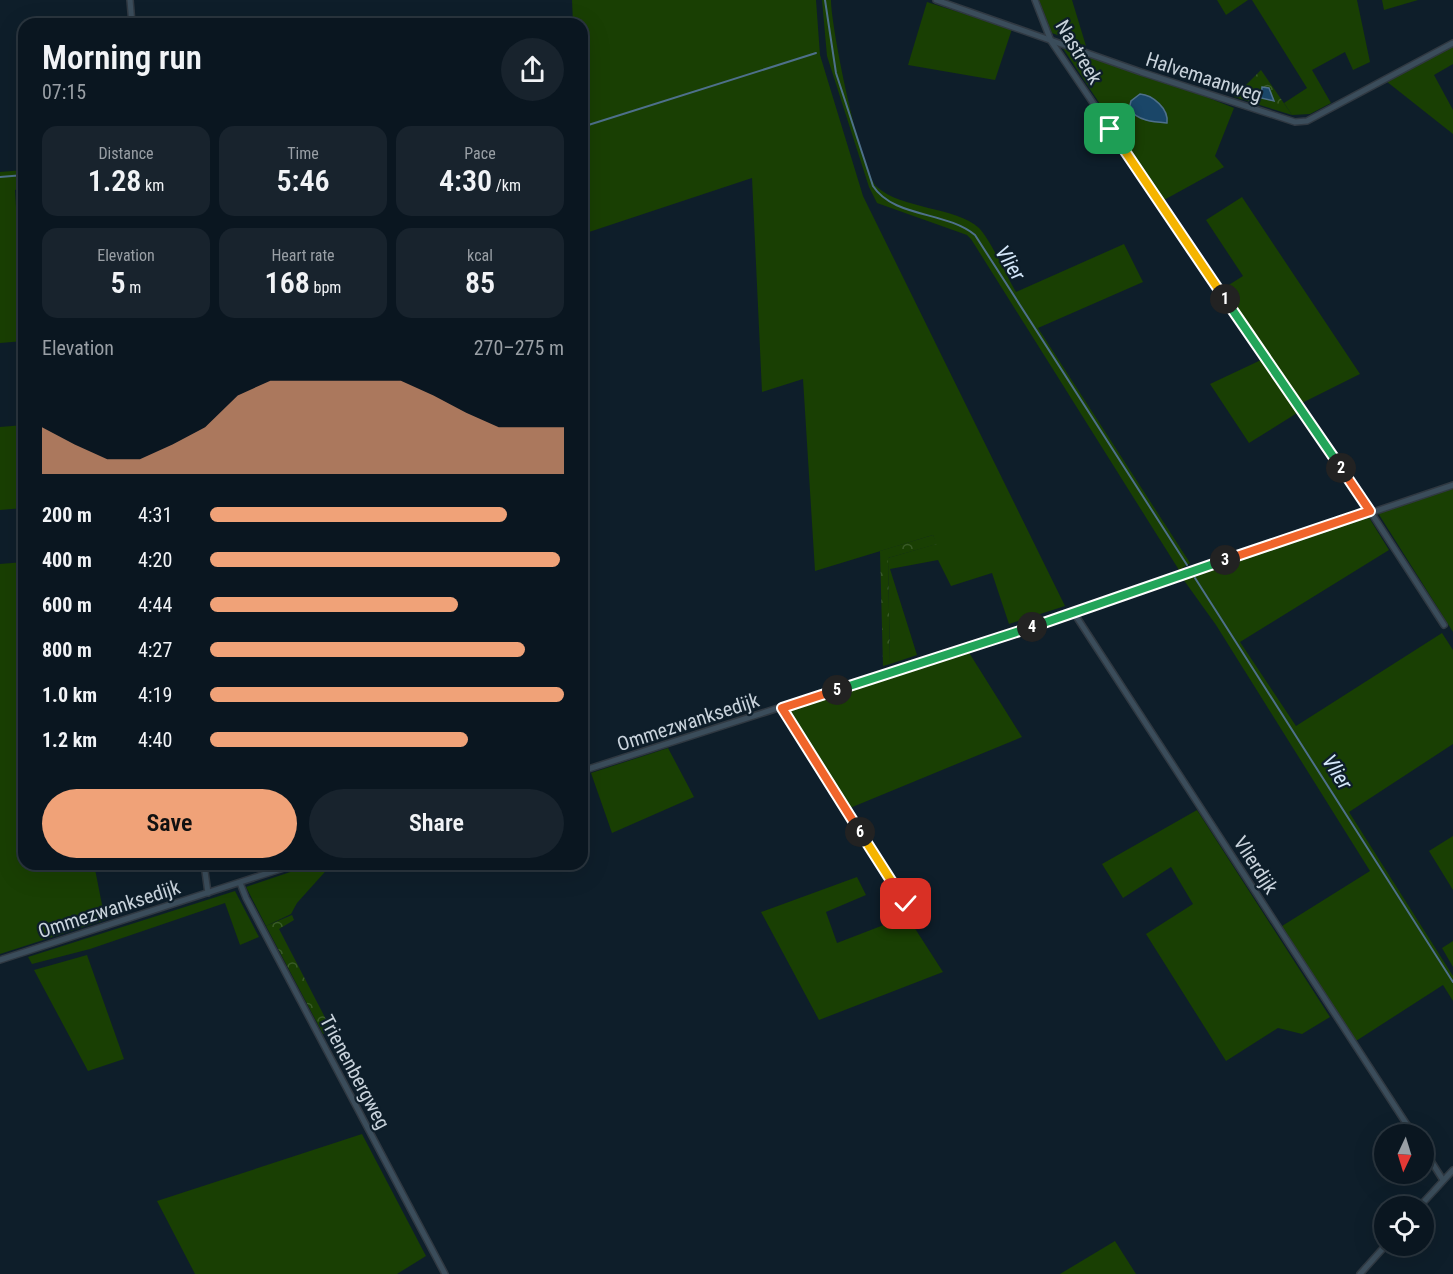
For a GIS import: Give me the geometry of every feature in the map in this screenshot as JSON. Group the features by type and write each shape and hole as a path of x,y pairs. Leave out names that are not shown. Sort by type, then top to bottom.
{"street":[{"path":"130,0 132,18"},
{"name":"Halvemaanweg","path":"936,0 1051,41 1295,122 1307,121 1453,43"},
{"name":"Nastreek","path":"1035,0 1051,41 1370,511 1444,625"},
{"name":"Ommezwanksedijk","path":"588,769 1074,613 1370,511 1453,485"},
{"name":"Vlierdijk","path":"1074,613 1406,1124"},
{"path":"782,708 906,904"},
{"path":"205,870 208,893"},
{"name":"Ommezwanksedijk","path":"0,960 278,870"},
{"name":"Trienenbergweg","path":"240,883 445,1274"},
{"path":"1434,1166 1443,1180"},
{"path":"1429,1196 1453,1170"},
{"path":"1361,1274 1377,1256"}],"green space":[{"path":"572,0 816,0 820,55 863,196 1065,606 1009,624 992,573 951,586 938,560 890,569 917,655 890,664 888,558 936,544 933,535 815,571 803,379 762,392 752,178 588,232 588,18 573,18"},
{"path":"822,0 831,0 841,67 855,128 870,176 877,187 900,200 957,216 979,228 1016,292 1124,244 1143,282 1038,328 1190,563 1179,570 971,239 967,235 877,203 869,187 827,56"},
{"path":"1039,0 1072,0 1086,46 1052,33"},
{"path":"1217,0 1248,0 1226,15"},
{"path":"1252,0 1357,0 1370,62 1353,70 1345,52 1312,70 1331,103 1310,114 1292,115 1284,103 1307,88"},
{"path":"1382,0 1418,0 1384,10"},
{"path":"927,2 1012,29 995,80 908,65"},
{"path":"1062,47 1174,84 1234,108 1215,156 1224,167 1164,200","holes":["1153,98 1164,111 1167,123 1147,121"]},
{"path":"1453,47 1453,64 1434,75 1453,110 1453,134 1386,81"},
{"path":"1261,70 1292,115 1234,97"},
{"path":"18,170 18,190 15,190 18,240 18,342 0,343 0,172"},
{"path":"1242,197 1360,374 1302,403 1224,288 1243,276 1206,220"},
{"path":"1261,360 1297,413 1249,443 1210,384"},
{"path":"18,426 18,508 0,510 0,427"},
{"path":"1453,488 1453,632 1378,513"},
{"path":"1368,516 1389,550 1240,642 1296,726 1442,633 1453,650 1453,744 1349,812 1453,976 1453,1001 1443,985 1356,1041 1282,926 1370,871 1216,625 1183,579"},
{"path":"933,535 937,544 888,558 890,664 883,666 880,551"},
{"path":"18,562 18,870 95,870 105,920 0,954 0,564"},
{"path":"968,651 1022,737 850,808 788,711"},
{"path":"668,748 694,797 612,833 591,773"},
{"path":"1197,810 1330,1017 1302,1034 1278,1028 1226,1061 1146,934 1193,904 1171,867 1123,898 1102,864"},
{"path":"1453,836 1453,890 1429,851"},
{"path":"296,870 327,870 297,903 291,914 266,926 246,887"},
{"path":"857,877 866,895 826,912 837,943 907,916 943,972 819,1020 761,912"},
{"path":"235,891 259,937 240,945 225,903 90,949 32,964 28,957"},
{"path":"292,915 294,920 279,929 331,1029 323,1034 266,926"},
{"path":"1453,941 1453,967 1442,948"},
{"path":"87,955 124,1059 88,1071 34,970"},
{"path":"362,1134 426,1256 397,1274 195,1274 157,1201"},
{"path":"1115,1241 1136,1274 1060,1274"}],"water":[{"path":"1262,87 1269,88 1274,101 1261,98"},
{"path":"1140,94 1150,97 1163,108 1167,123 1146,120 1129,109 1131,101"}],"waterway":[{"name":"Vlier","path":"825,0 836,73 873,186 894,204 950,222 975,235 1187,565"},
{"path":"588,125 816,53"},
{"path":"0,177 18,176"},
{"name":"Vlier","path":"1195,578 1453,982"}],"route":[{"path":"906,904 782,708 1074,613 1370,511 1110,129"}]}
